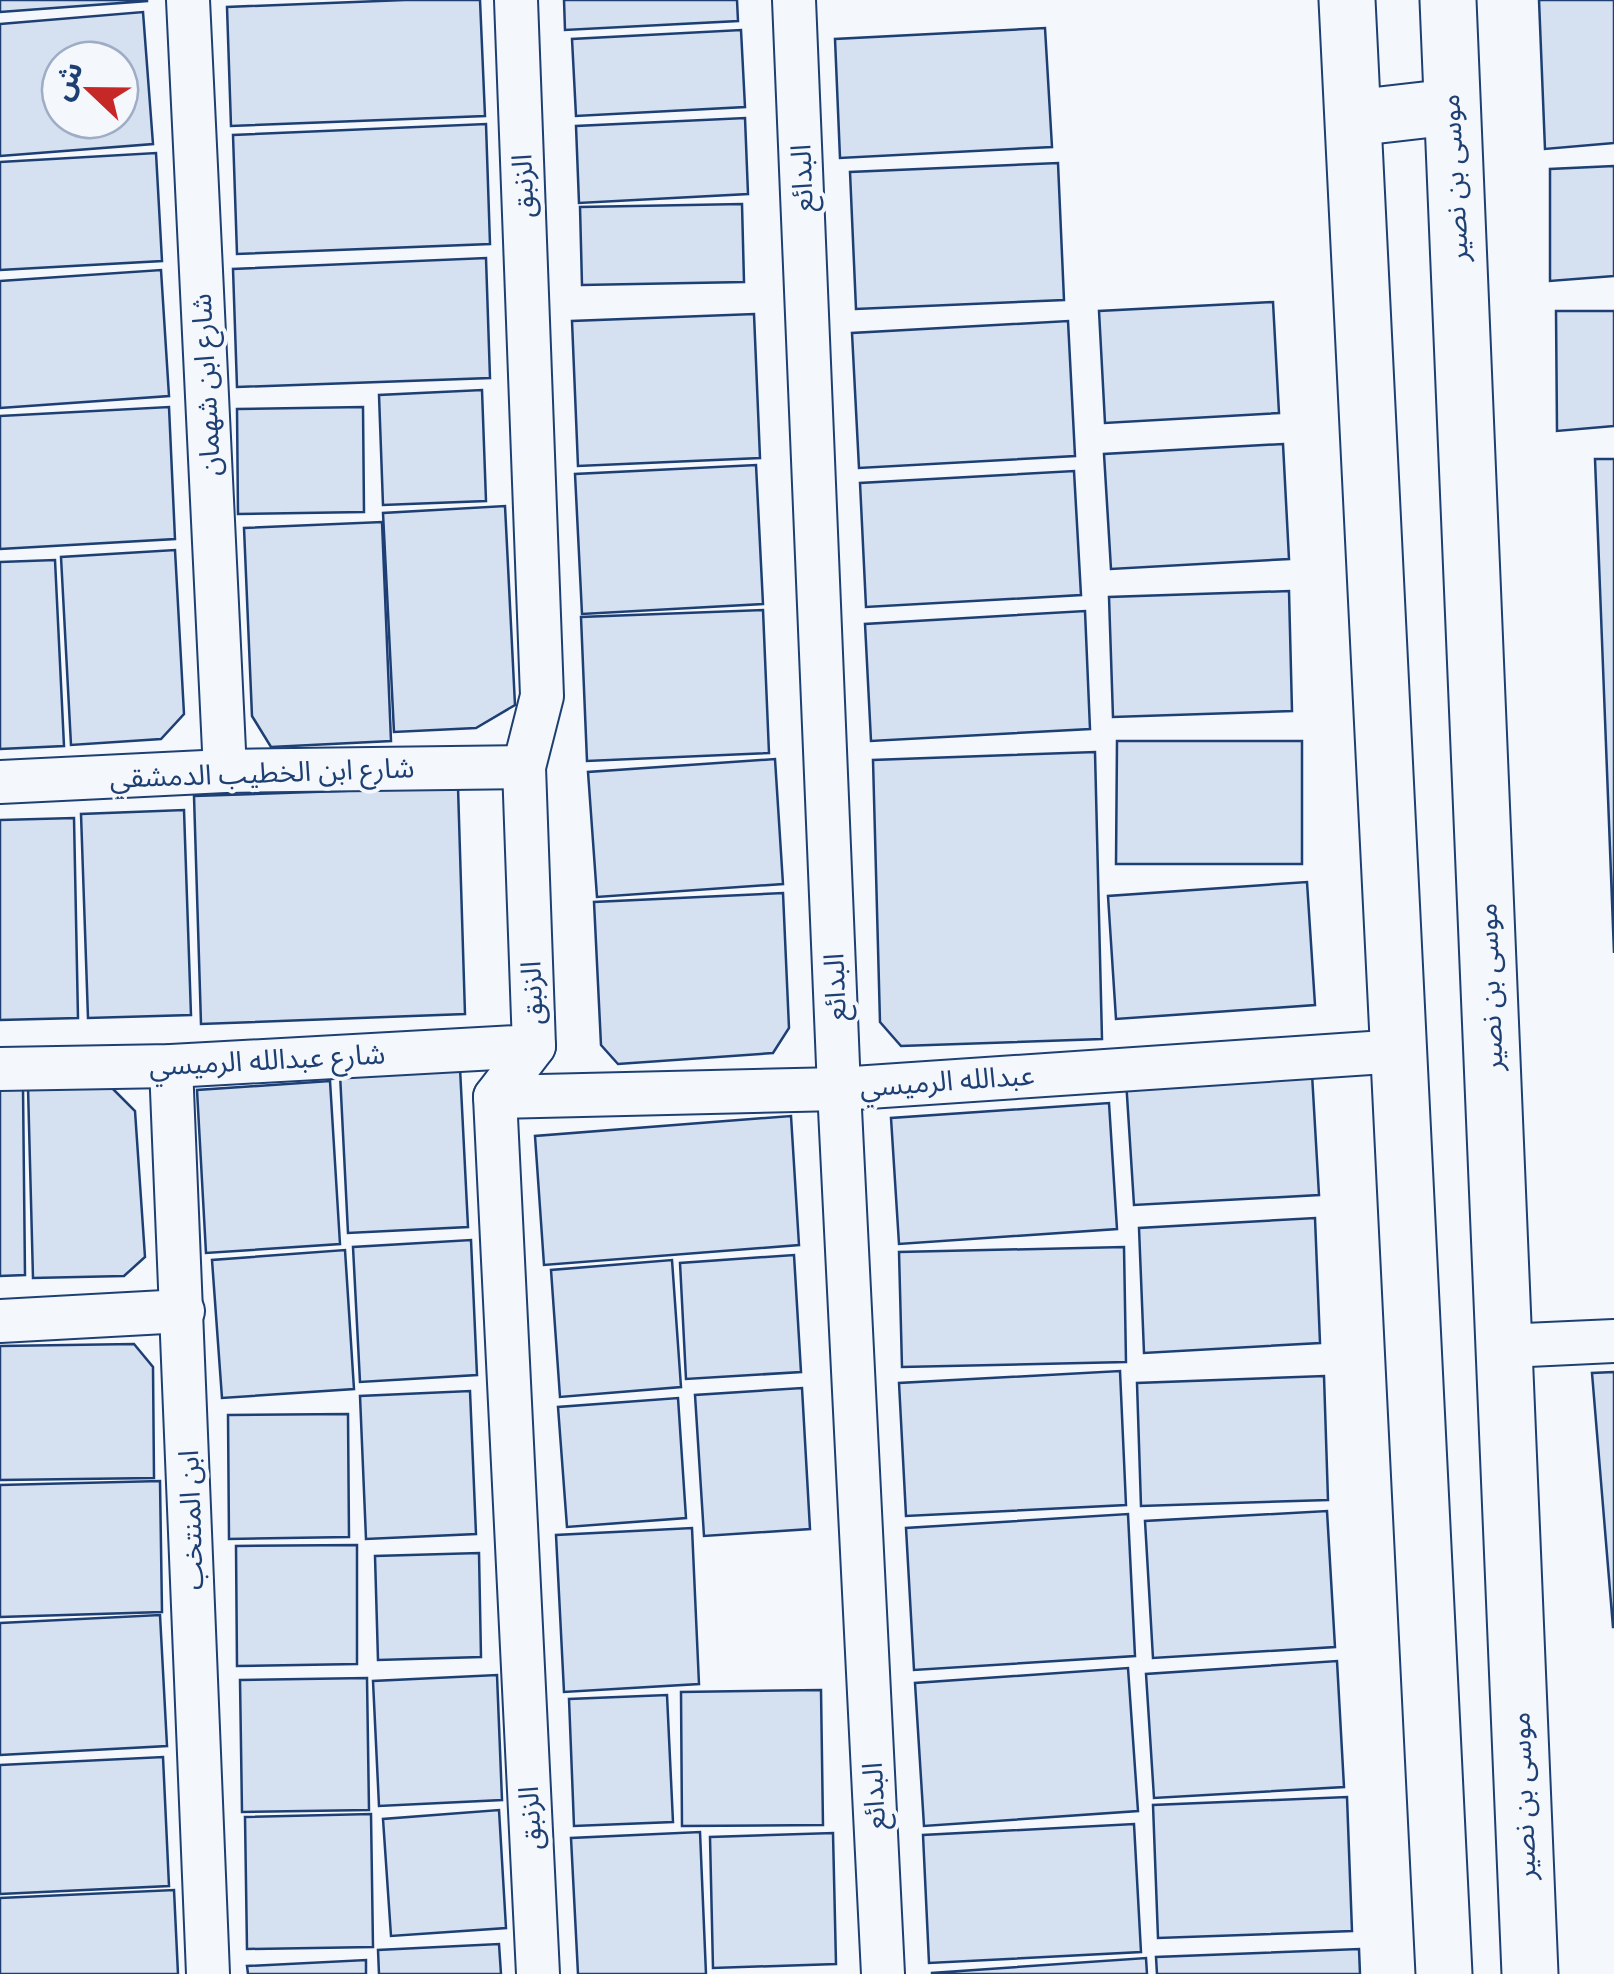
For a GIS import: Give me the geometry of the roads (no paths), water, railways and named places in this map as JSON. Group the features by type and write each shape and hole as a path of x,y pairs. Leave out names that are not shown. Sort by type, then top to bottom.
{"street":[{"name":"شارع ابن شهمان","path":"188,0 225,770"},
{"name":"الزنبق","path":"516,0 542,696 524,767 534,1046 494,1098 538,1974"},
{"name":"البدائع","path":"794,0 839,1088 882,1974"},
{"path":"1347,0 1444,1974"},
{"name":"موسى بن نصير","path":"1448,0 1530,1974"},
{"path":"1354,118 1450,107"},
{"name":"شارع ابن الخطيب الدمشقي","path":"0,782 225,770 524,767"},
{"name":"شارع عبدالله الرميسي","path":"0,1069 171,1066 534,1046"},
{"name":"عبدالله الرميسي","path":"494,1098 839,1088 1400,1051"},
{"name":"ابن المنتخب","path":"171,1066 208,1974"},
{"path":"0,1321 183,1311"},
{"path":"1505,1346 1614,1341"}]}
